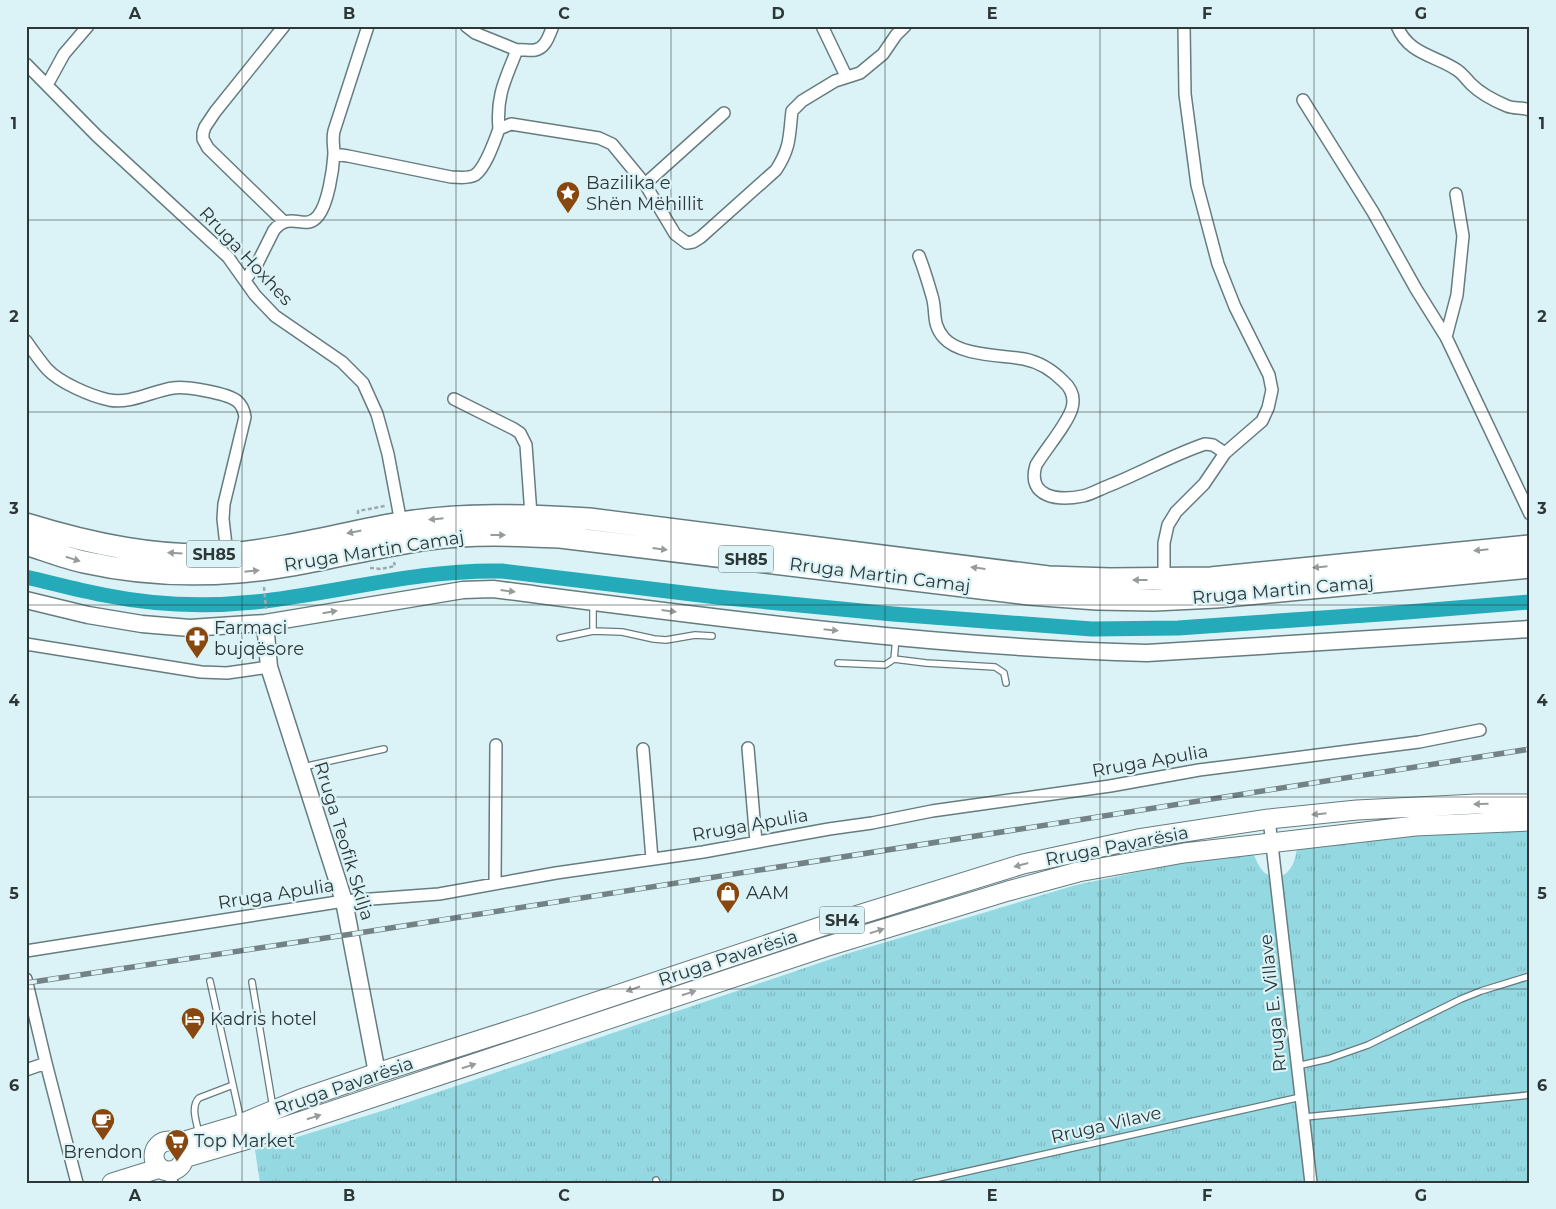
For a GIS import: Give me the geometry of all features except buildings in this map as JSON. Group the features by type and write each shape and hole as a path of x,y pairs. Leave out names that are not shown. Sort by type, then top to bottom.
{"highway":[{"name":"Rruga Martin Camaj","path":"26,524 72,538 148,551 178,554 227,554 317,540 401,523 470,517 532,515 589,519 1048,576 1164,580 1211,578 1530,546"},
{"name":"Rruga Martin Camaj","path":"26,544 83,562 106,566 203,574 260,570 391,546 464,535 502,534 560,537 1029,594 1097,599 1154,600 1216,597 1530,567"}],"main road":[{"name":"Rruga Pavarësia","path":"181,1150 200,1136 242,1123 376,1073 533,1023 826,925 1023,864 1138,839 1269,820 1367,810 1476,804 1530,804"},
{"name":"Rruga Pavarësia","path":"181,1150 242,1141 825,947 1008,891 1078,872 1184,853 1416,826 1530,821"},
{"name":"SH4","path":"118,1181 179,1167 181,1150 173,1141 163,1142 158,1145 164,1169"}],"street":[{"path":"47,85 64,54 88,26"},
{"path":"284,26 215,112 203,133 203,139 208,148 283,221 308,222 314,220 319,214 326,200 334,154 334,134 368,26"},
{"path":"466,26 475,33 518,50 536,50 542,47 547,41 553,26"},
{"path":"822,26 846,76"},
{"path":"499,129 511,124 606,140 612,144 645,184 674,234 687,243 693,242 776,170 784,159 789,147 792,111 795,106 834,81 860,73 883,54 896,35 905,26"},
{"path":"1164,580 1164,543 1168,525 1176,512 1204,484 1225,453 1262,421 1268,408 1272,390 1269,375 1235,307 1218,264 1196,184 1183,73 1184,26"},
{"path":"1397,26 1407,42 1421,54 1452,67 1490,98 1510,107 1530,110"},
{"path":"334,154 451,177 465,178 474,175 482,166 499,129 498,104 501,91 518,50"},
{"name":"Rruga Hoxhes","path":"26,64 97,136 220,250 246,280 255,295 275,316 342,362 363,383 377,414 388,454 401,523"},
{"path":"1303,100 1373,212 1416,289 1446,337 1530,514"},
{"path":"645,184 724,114"},
{"path":"1446,337 1457,295 1462,236 1456,194"},
{"path":"246,280 257,264 274,230 283,221"},
{"path":"919,256 933,298 933,316 938,330 945,340 958,347 972,351 1024,359 1043,366 1057,375 1073,393 1073,406 1068,419 1036,465 1033,473 1035,485 1041,493 1052,497 1084,496 1205,444 1212,445 1225,453"},
{"path":"26,342 48,371 67,384 109,400 126,400 175,387 190,388 236,400 244,410 245,417 224,504 223,520 227,554"},
{"path":"454,399 514,429 524,438 532,515"},
{"path":"26,600 88,615 142,624 190,628 265,616 463,590 492,589 796,626 896,636 1088,651 1147,653 1530,629"},
{"name":"Rruga Teofik Skilja","path":"265,616 269,667 344,901 376,1073"},
{"path":"26,644 201,672 227,673 269,667"},
{"name":"Rruga Apulia","path":"26,951 344,901 439,894 556,873 829,829 872,824 932,811 1100,788 1208,769 1418,742 1480,730"},
{"path":"496,745 496,884"},
{"path":"748,748 756,842"},
{"path":"643,749 652,859"},
{"name":"Rruga E. Villave","path":"1269,820 1297,1066 1305,1117 1311,1183"},
{"path":"26,979 77,1183"},
{"path":"26,1070 46,1063"}],"lane":[{"path":"593,602 593,632"},
{"path":"560,638 593,632 622,632 654,640 695,635 712,636"},
{"path":"894,659 896,636"},
{"path":"838,663 885,665 894,659 995,667 1004,673 1006,683"},
{"path":"301,768 384,749"},
{"path":"1297,1066 1328,1059 1368,1045 1474,994 1530,976"},
{"path":"210,981 242,1123"},
{"path":"252,982 273,1110"},
{"path":"200,1136 195,1108 196,1102 199,1098 233,1085"},
{"path":"1305,1117 1530,1094"},
{"name":"Rruga Vilave","path":"916,1183 1301,1097"}],"path":[{"path":"263,582 265,616"}],"green space":[{"path":"1468,828 1530,831 1530,1183 260,1183 255,1150 385,1110 846,954 1076,885 1210,857 1253,853 1259,866 1265,873 1279,877 1284,875 1292,866 1297,847"}],"waterway":[{"path":"26,577 123,598 160,603 217,604 286,598 378,582 440,574 502,571 717,597 893,614 1092,629 1178,628 1530,602"}],"railway":[{"path":"26,983 352,934 1530,749"}],"place":[{"name":"Bazilika e Shën Mëhillit","path":"568,214"},
{"name":"Farmaci bujqësore","path":"197,659"},
{"name":"AAM","path":"728,914"},
{"name":"Kadris hotel","path":"193,1040"},
{"name":"Brendon","path":"103,1141"},
{"name":"Top Market","path":"177,1162"}]}
